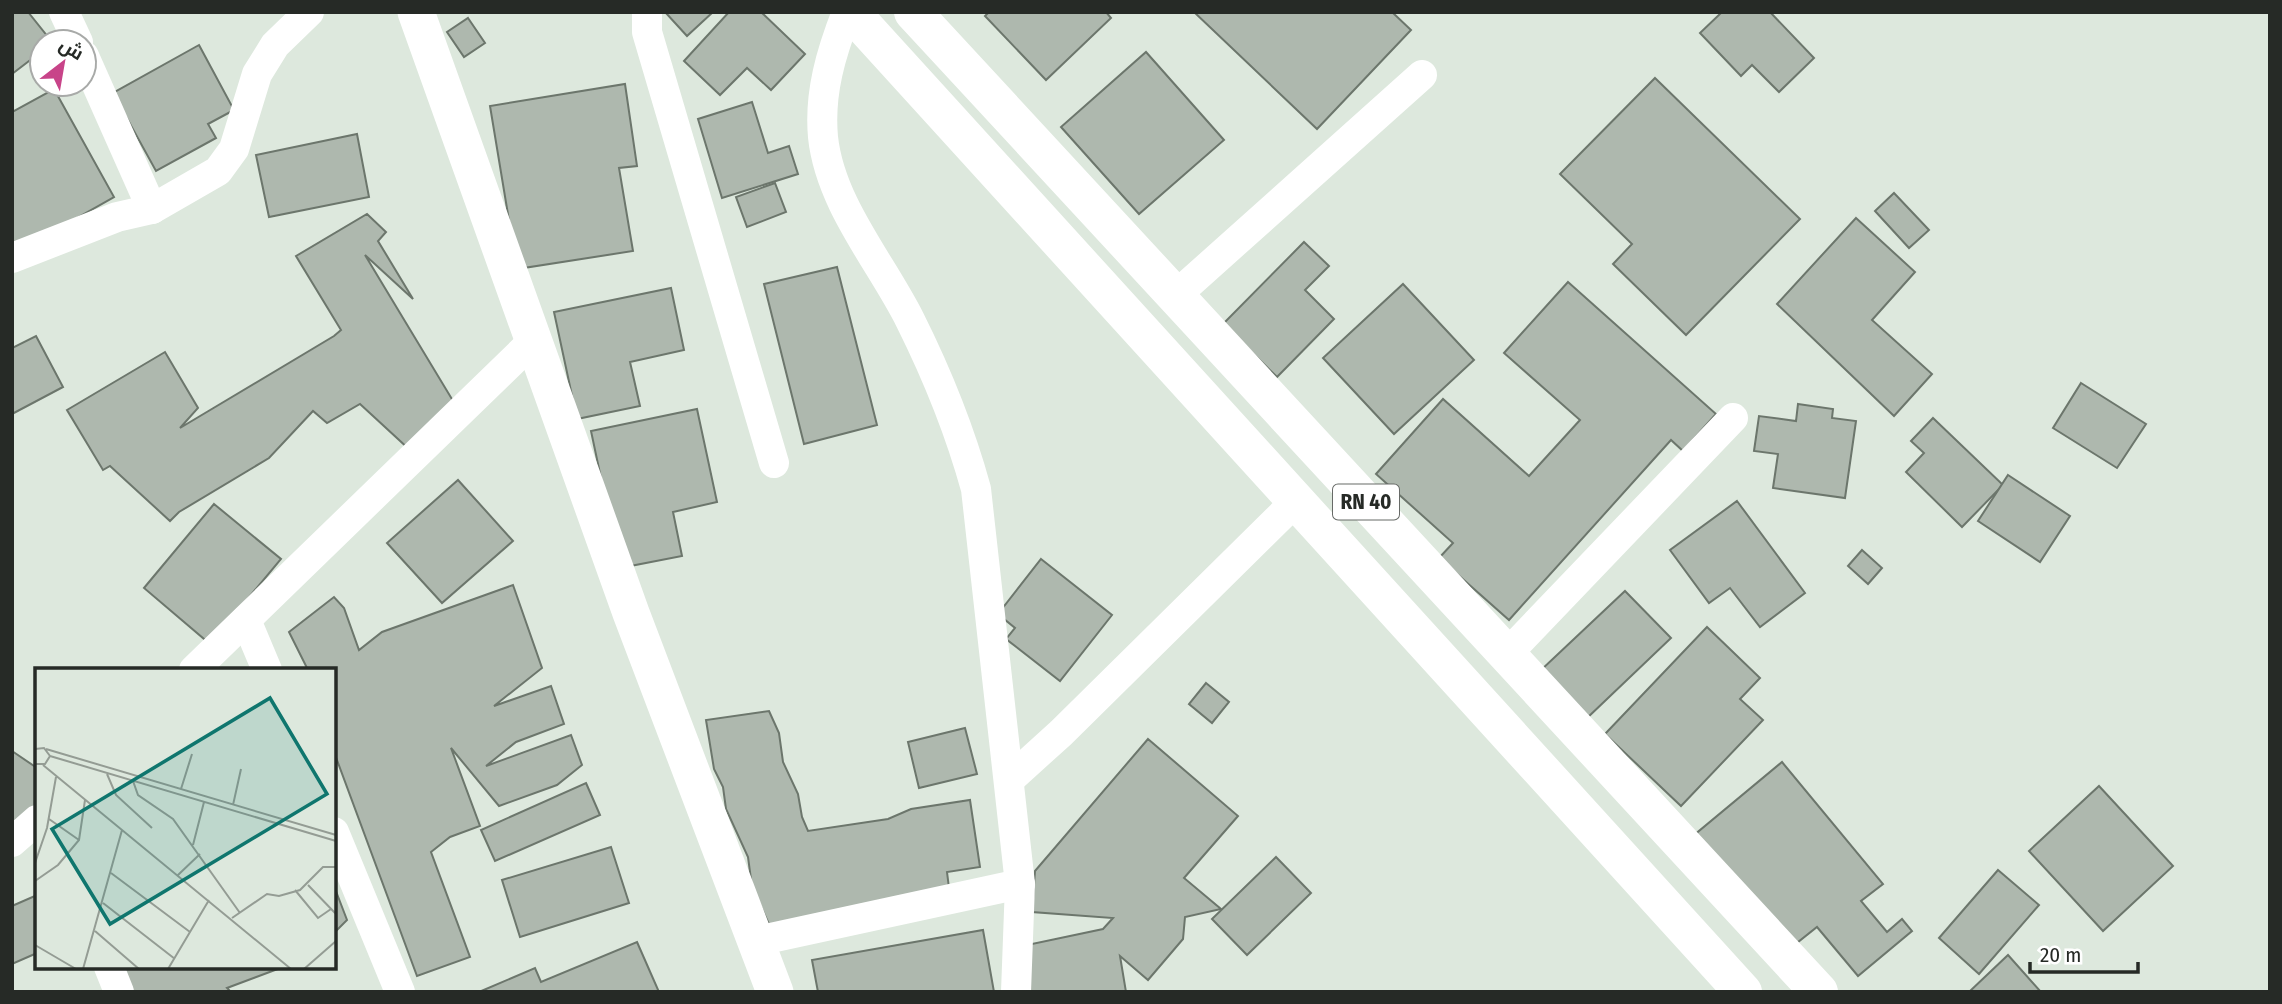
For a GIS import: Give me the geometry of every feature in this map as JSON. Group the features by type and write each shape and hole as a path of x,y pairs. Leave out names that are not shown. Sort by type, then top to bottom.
{"highway":[{"name":"RN 40","path":"849,12 1743,992"},
{"name":"RN 40","path":"913,12 1819,992"}],"street":[{"path":"64,12 71,28"},
{"path":"12,258 117,217 152,209 218,171 234,149 257,74 275,46 309,12"},
{"path":"416,12 631,614 775,992"},
{"path":"647,12 647,32 774,463"},
{"path":"849,12 831,53 824,88 823,138 838,192 910,320 962,441 976,489 1020,884 1016,992"},
{"path":"1174,297 1422,75"},
{"path":"98,88 152,209"},
{"path":"196,668 534,340"},
{"path":"1507,654 1733,418"},
{"path":"1009,780 1061,733 1295,502"},
{"path":"246,620 266,668"},
{"path":"12,842 35,822"},
{"path":"336,837 400,992"},
{"path":"757,941 1020,884"},
{"path":"110,969 119,992"}],"building":[{"path":"12,12 28,12 41,28 28,28 28,62 12,74"},
{"path":"665,12 713,12 687,36"},
{"path":"729,12 761,12 805,54 771,90 747,68 720,95 684,61"},
{"path":"989,12 1106,12 1111,18 1046,80 985,16"},
{"path":"1194,12 1392,12 1411,30 1317,129"},
{"path":"1722,12 1770,12 1814,58 1779,92 1752,65 1741,76 1700,33"},
{"path":"468,18 485,43 464,57 447,32"},
{"path":"199,45 234,110 208,124 216,138 156,171 113,93"},
{"path":"1146,52 1224,140 1139,214 1061,127"},
{"path":"1655,78 1800,219 1686,335 1613,264 1632,244 1560,174"},
{"path":"625,84 637,166 619,168 633,251 517,269 490,106"},
{"path":"38,98 59,98 114,197 13,254 12,112"},
{"path":"752,102 768,153 789,146 798,174 722,198 698,119"},
{"path":"357,134 369,197 269,217 256,155"},
{"path":"775,183 786,212 747,227 736,197"},
{"path":"1894,193 1929,230 1909,248 1875,211"},
{"path":"367,214 386,232 378,241 413,299 365,255 464,419 423,462 360,404 327,423 313,411 269,458 179,512 170,521 110,466 103,470 67,410 165,352 198,408 180,428 334,336 341,330 296,256"},
{"path":"1856,218 1915,272 1872,320 1932,374 1894,416 1777,304"},
{"path":"1304,242 1329,266 1305,290 1334,319 1277,377 1223,324"},
{"path":"837,267 877,425 804,444 764,284"},
{"path":"1568,282 1716,414 1683,451 1671,440 1509,620 1439,558 1453,543 1376,474 1443,399 1529,476 1580,420 1504,353"},
{"path":"1403,284 1474,360 1394,434 1323,358"},
{"path":"671,288 684,350 630,362 640,406 577,419 554,312"},
{"path":"36,336 63,387 12,414 12,348"},
{"path":"2081,383 2146,424 2117,468 2053,428"},
{"path":"1798,404 1833,409 1832,418 1856,421 1845,498 1773,488 1778,454 1754,451 1759,416 1796,421"},
{"path":"697,409 717,502 673,512 682,556 620,568 591,431"},
{"path":"1933,418 2003,485 1962,527 1906,472 1924,453 1911,441"},
{"path":"2008,475 2070,516 2040,562 1978,521"},
{"path":"458,480 513,541 442,603 387,543"},
{"path":"1737,501 1805,593 1760,627 1730,588 1709,603 1670,550"},
{"path":"214,504 281,559 210,644 144,588"},
{"path":"1862,550 1882,568 1868,584 1848,566"},
{"path":"1041,559 1112,615 1060,681 1006,639 1015,628 998,614"},
{"path":"513,585 542,668 494,706 551,686 564,724 516,742 486,766 571,735 582,765 557,785 499,806 451,748 480,826 450,837 431,852 470,957 417,976 336,757 336,668 307,668 289,632 334,597 344,608 359,650 382,632"},
{"path":"1625,591 1671,638 1586,719 1540,671"},
{"path":"1707,627 1760,678 1740,699 1763,720 1681,806 1605,734"},
{"path":"1206,683 1229,702 1212,723 1189,704"},
{"path":"769,711 779,733 783,762 798,794 802,817 808,831 888,819 911,809 970,800 980,867 947,872 949,888 773,933 752,887 748,857 726,809 723,787 714,769 706,720"},
{"path":"965,728 977,774 919,788 908,742"},
{"path":"1148,739 1238,816 1184,878 1221,909 1185,917 1183,939 1148,980 1120,956 1126,992 1024,992 1027,945 1103,929 1113,918 1032,912 1035,871"},
{"path":"12,751 35,767 35,812 12,824"},
{"path":"1782,762 1883,884 1861,901 1887,932 1902,919 1912,931 1858,976 1817,927 1788,950 1693,836"},
{"path":"586,783 600,815 495,861 481,830"},
{"path":"2099,786 2173,866 2103,931 2029,851"},
{"path":"611,847 629,903 520,937 502,880"},
{"path":"1276,857 1311,893 1247,955 1212,919"},
{"path":"1998,870 2039,905 1979,974 1939,938"},
{"path":"336,891 347,920 336,931"},
{"path":"35,896 35,954 12,964 12,906"},
{"path":"983,930 994,992 818,992 812,960"},
{"path":"637,942 659,992 479,992 535,968 541,982"},
{"path":"2008,955 2041,992 1969,992"},
{"path":"123,969 278,969 227,988 231,992 131,992"}]}
